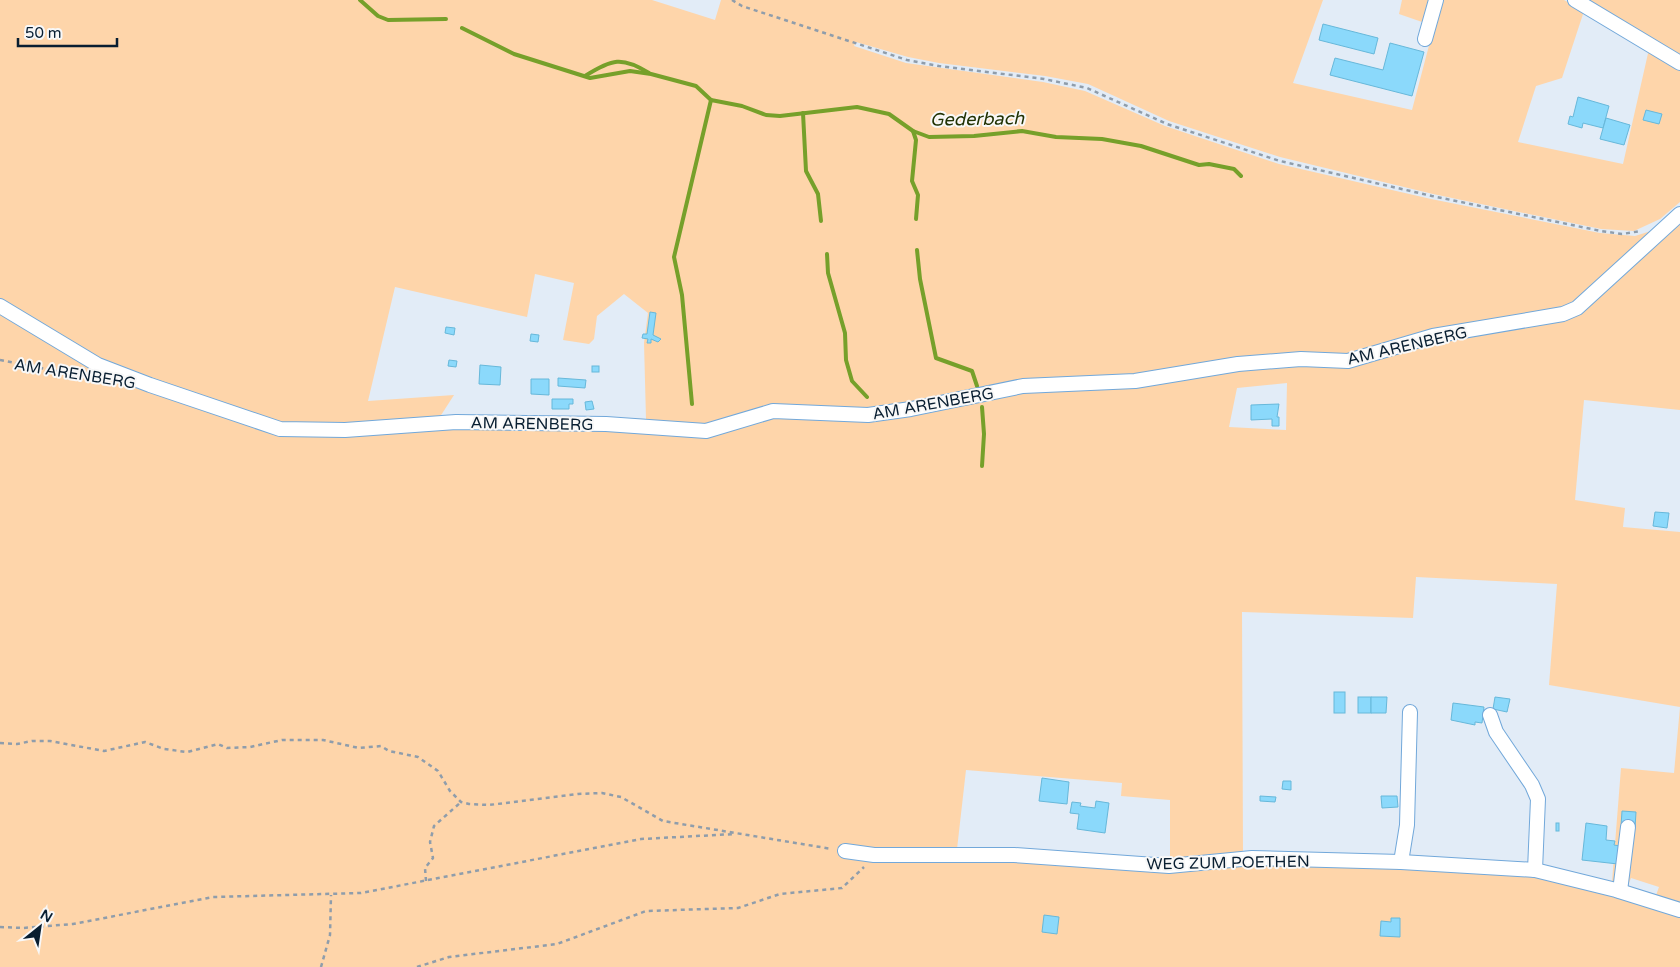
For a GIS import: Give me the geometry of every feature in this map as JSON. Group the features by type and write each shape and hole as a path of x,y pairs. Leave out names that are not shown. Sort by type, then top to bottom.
{"street":[{"path":"1425,39 1436,0"},
{"path":"1575,0 1680,63"},
{"name":"AM ARENBERG","path":"0,306 98,365 280,429 345,430 456,422 606,424 706,431 772,411 868,415 911,409 1024,386 1134,381 1238,364 1301,359 1348,361 1433,336 1564,314 1577,308 1680,214"},
{"path":"1402,862 1407,825 1410,712"},
{"path":"1490,715 1496,732 1532,785 1538,799 1535,870"},
{"path":"1620,891 1628,827"},
{"name":"WEG ZUM POETHEN","path":"845,851 874,855 1014,855 1169,866 1252,858 1402,862 1535,870 1620,891 1680,910"}],"path":[{"path":"732,0 742,6 907,60 939,66 1044,79 1087,88 1167,124 1280,160 1432,196 1601,231 1622,234 1643,231"},
{"name":"AM ARENBERG","path":"0,360 93,378"},
{"path":"0,743 50,741 104,751 145,742 164,749 187,752 218,744 227,748 250,747 282,740 323,740 359,748 380,746 389,751 418,757 427,763 438,771 450,791 461,802 489,806 589,792 602,793 621,798 662,821 845,851"},
{"path":"426,881 424,868 433,856 430,842 434,826 461,802"},
{"path":"0,927 23,928 73,924 213,897 361,893 642,839 743,833"},
{"path":"417,967 449,957 557,944 646,911 738,908 780,894 842,888 874,855"},
{"path":"321,967 330,935 331,894"}],"shaded area":[{"path":"0,0 652,0 715,20 721,0 1323,0 1293,83 1412,110 1441,0 1564,0 1584,11 1562,78 1536,86 1518,142 1623,164 1649,49 1680,71 1680,202 1660,219 1634,231 1601,229 1433,194 1280,157 1169,121 1088,84 1045,76 939,63 908,57 856,42 854,46 906,63 1043,82 1085,91 1165,126 1279,164 1431,199 1600,233 1635,236 1654,230 1575,306 1562,311 1432,333 1347,357 1301,355 1239,359 1238,371 1301,363 1347,364 1432,339 1565,317 1578,311 1680,216 1680,410 1584,400 1575,500 1625,508 1623,527 1680,532 1680,707 1549,685 1557,584 1416,577 1413,618 1242,612 1243,853 1170,864 1170,800 1121,796 1122,783 966,770 957,849 865,849 846,846 844,855 862,859 1013,861 1134,871 1171,871 1268,863 1535,873 1616,892 1680,912 1680,967 0,967","holes":["535,274 574,283 563,340 589,344 594,339 597,316 624,294 648,313 644,343 646,419 597,417 590,426 518,428 436,423 454,395 368,401 395,287 527,317","1287,383 1286,430 1229,427 1237,388"]},
{"path":"1402,0 1432,0 1425,23 1399,14"},
{"path":"1582,0 1680,0 1680,59"},
{"path":"1680,707 1680,902 1655,898 1659,887 1631,878 1627,888 1612,882 1621,768 1674,773"}],"building":[{"path":"1323,24 1378,38 1374,54 1319,40"},
{"path":"1390,43 1424,52 1412,96 1330,75 1335,58 1383,70"},
{"path":"1578,97 1609,106 1603,128 1583,123 1582,128 1568,124 1570,116 1573,117"},
{"path":"1646,110 1662,114 1659,124 1643,120"},
{"path":"1606,118 1630,125 1624,145 1600,139"},
{"path":"650,312 656,313 653,335 661,339 658,342 651,339 651,343 647,343 648,339 642,338 643,334 647,334"},
{"path":"446,327 455,328 454,335 445,333"},
{"path":"531,334 539,335 538,342 530,341"},
{"path":"449,360 457,361 456,367 448,366"},
{"path":"480,365 501,367 500,385 479,384"},
{"path":"592,366 599,366 599,372 592,372"},
{"path":"558,378 586,380 585,388 558,386"},
{"path":"531,379 549,379 549,395 531,394"},
{"path":"552,399 573,399 573,404 569,404 569,409 552,409"},
{"path":"592,401 594,409 586,410 585,402"},
{"path":"1279,404 1277,417 1279,417 1279,426 1272,426 1272,419 1251,420 1251,405"},
{"path":"1655,512 1669,513 1667,528 1653,526"},
{"path":"1334,692 1345,692 1345,713 1334,713"},
{"path":"1358,697 1371,697 1371,713 1358,713"},
{"path":"1371,697 1387,697 1386,713 1371,713"},
{"path":"1495,697 1510,699 1507,712 1493,709"},
{"path":"1453,703 1484,707 1482,723 1475,722 1475,725 1451,720"},
{"path":"1042,778 1069,782 1067,804 1039,801"},
{"path":"1283,781 1291,781 1291,790 1282,789"},
{"path":"1260,796 1276,797 1275,802 1260,801"},
{"path":"1381,796 1397,796 1398,807 1382,808"},
{"path":"1096,801 1109,803 1105,833 1077,829 1079,814 1070,813 1072,802 1081,803 1080,806 1095,808"},
{"path":"1622,811 1636,812 1635,828 1621,826"},
{"path":"1556,823 1559,823 1559,831 1556,831"},
{"path":"1586,823 1607,826 1606,840 1615,841 1614,845 1620,846 1618,864 1582,860"},
{"path":"1044,915 1059,917 1057,934 1042,932"},
{"path":"1391,918 1400,918 1400,937 1380,936 1381,921 1391,922"}],"waterway":[{"name":"Gederbach","path":"360,0 378,16 388,20 446,19"},
{"name":"Gederbach","path":"462,28 514,54 590,78 630,71 651,74 696,86 711,100 742,106 766,115 780,116 857,107 889,114 913,131 929,137 974,136 1022,131 1056,137 1102,139 1141,146 1199,165 1209,164 1234,169 1241,176"},
{"path":"585,76 603,66 617,62 631,64 649,73"},
{"path":"692,404 682,295 674,257 711,100"},
{"path":"803,113 806,171 818,194 821,221"},
{"path":"913,131 916,140 912,181 918,195 916,219"},
{"path":"917,250 920,279 936,358 972,371 977,386"},
{"path":"827,254 828,273 845,333 846,360 852,381 867,397"},
{"path":"982,407 984,434 982,466"}]}
